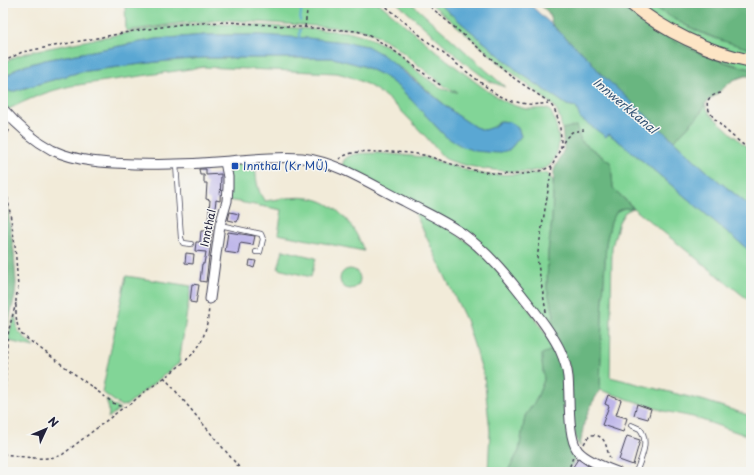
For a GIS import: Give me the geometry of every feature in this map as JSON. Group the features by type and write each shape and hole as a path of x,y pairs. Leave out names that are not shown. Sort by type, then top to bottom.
{"main road":[{"path":"630,3 652,19 691,41 726,54 751,61"}],"street":[{"path":"3,109 15,122 45,146 67,156 78,159 112,163 176,164 225,162 260,158 294,158 317,161 357,177 455,228 477,244 500,268 539,316 560,350 566,369 572,435 578,452 617,472"},
{"name":"Innthal","path":"210,299 220,225 227,201 228,177 225,162"}],"lane":[{"path":"176,164 181,238 183,243 191,244"},
{"path":"220,225 263,236 260,252 256,252"},
{"path":"631,425 640,429 644,436 644,451 636,472"}],"path":[{"path":"304,27 308,3"},
{"path":"382,3 426,41 502,98 526,104 549,102"},
{"path":"426,3 516,78 549,102 553,107 559,123 561,148"},
{"path":"3,62 22,52 134,31 182,24 227,22 357,31 372,36 387,45 429,78 442,86"},
{"path":"720,93 713,95 708,99 707,105 710,114 751,151"},
{"path":"3,150 8,131 15,122"},
{"path":"547,317 537,258 552,166 565,139 572,132 584,130"},
{"path":"334,167 340,159 347,154 370,151 401,152 422,155 472,170 497,174 530,173 552,166"},
{"path":"3,168 15,245 18,287 7,340 3,454 6,472"},
{"path":"16,299 17,322 21,334 116,405 124,407"},
{"path":"3,454 48,459 62,455 187,359 200,345 207,322 210,299"},
{"path":"164,377 243,472"},
{"path":"568,472 571,462 587,437 590,435 595,435 605,442 610,458 608,467"}],"green space":[{"path":"125,3 379,3 446,59 494,95 508,103 522,108 549,109 558,134 559,145 554,160 550,165 542,169 515,172 467,166 446,159 396,106 376,90 351,77 337,73 204,67 71,86 38,96 7,110 3,105 3,85 11,92 80,72 157,62 203,58 333,58 363,66 384,76 401,89 446,137 509,150 521,136 518,128 509,122 501,121 493,127 484,130 475,127 457,115 406,72 367,46 345,42 259,35 205,35 157,39 45,60 17,68 7,76 3,82 3,63 17,56 33,51 118,34 182,25 221,24 258,25 351,32 365,36 393,49 423,76 443,89 457,92 446,87 392,44 374,34 358,29 227,20 183,23 126,31"},
{"path":"397,3 411,3 505,87 489,81 465,63"},
{"path":"430,3 438,3 520,73 567,105 576,107 606,137 609,134 626,147 751,252 751,302 633,208 625,212 619,222 612,247 610,377 705,401 751,416 751,437 693,417 664,411 600,390 606,243 611,222 617,211 624,208 633,207 613,188 611,163 581,141 576,126 562,129 560,118 554,106 500,63"},
{"path":"538,3 617,3 646,25 676,42 701,54 733,65 751,69 751,76 745,76 733,80 705,104 700,114 674,141 600,73 589,59 553,26 548,12"},
{"path":"617,3 649,3 685,25 708,36 751,49 751,69 716,59 680,44 646,26"},
{"path":"649,3 751,3 751,49 698,31 685,25"},
{"path":"705,104 710,114 751,151 751,207 711,175 674,141 700,114"},
{"path":"3,116 8,125 3,141"},
{"path":"576,126 581,141 611,163 613,188 633,208 624,208 617,211 611,222 606,243 600,390 591,405 584,423 580,446 574,432 568,362 549,328 553,322 554,314 547,289 554,170 564,149 562,129"},
{"path":"378,153 424,157 472,172 488,175 547,173 553,181 547,288 554,314 553,322 549,328 484,247 342,166 344,160 351,155"},
{"path":"255,162 258,188 265,201 303,197 319,200 328,204 336,209 350,224 364,251 278,234 282,210 228,200 229,165"},
{"path":"3,181 14,252 16,283 15,296 6,332 3,412"},
{"path":"414,211 457,234 487,259 525,303 557,352 542,362 544,380 536,400 525,416 519,451 507,472 488,472 490,431 484,376 466,320"},
{"path":"283,250 316,258 311,277 278,269"},
{"path":"350,269 357,272 360,279 357,286 350,289 343,286 340,279 343,272"},
{"path":"126,276 191,286 179,363 127,405 121,406 102,392"},
{"path":"15,314 18,331 34,347 9,341 9,334"},
{"path":"552,350 557,352 563,370 567,427 572,448 576,457 569,472 507,472 519,451 525,416 536,400 544,380 542,354"},
{"path":"106,399 120,409 108,418 109,411"}],"water":[{"name":"Innwerkkanal","path":"438,3 528,3 589,59 600,73 711,175 751,207 751,252 626,147 609,134 606,137 580,118 576,107 567,105 520,73"},
{"path":"205,35 259,35 308,38 367,46 383,55 457,115 475,127 484,130 493,127 501,121 509,122 518,128 521,136 509,150 497,153 475,151 463,147 446,137 401,89 384,76 363,66 333,58 203,58 157,62 80,72 11,92 5,88 3,82 7,76 17,68 45,60 157,39"}],"building":[{"path":"199,169 206,169 206,175 221,174 220,201 216,200 206,282 200,281 202,264 204,264 206,252 195,251 196,242 200,242 201,231 207,231 210,200 206,199 207,183 204,183 204,175 200,175"},
{"path":"230,212 239,214 237,222 228,220"},
{"path":"228,232 255,236 253,245 240,243 238,254 225,252"},
{"path":"186,253 194,254 193,264 185,263"},
{"path":"250,260 256,261 254,268 249,266"},
{"path":"192,284 199,285 196,303 190,302"},
{"path":"608,395 621,400 616,415 627,418 623,432 602,425 609,406 605,404"},
{"path":"637,404 651,409 648,419 634,415"},
{"path":"627,436 640,440 633,465 619,460"},
{"path":"578,459 601,472 575,472 571,470"}],"waterway":[{"path":"300,21 302,3"},
{"path":"299,37 300,30"}],"place":[{"name":"Innthal (Kr MÜ)","path":"235,166"}]}
